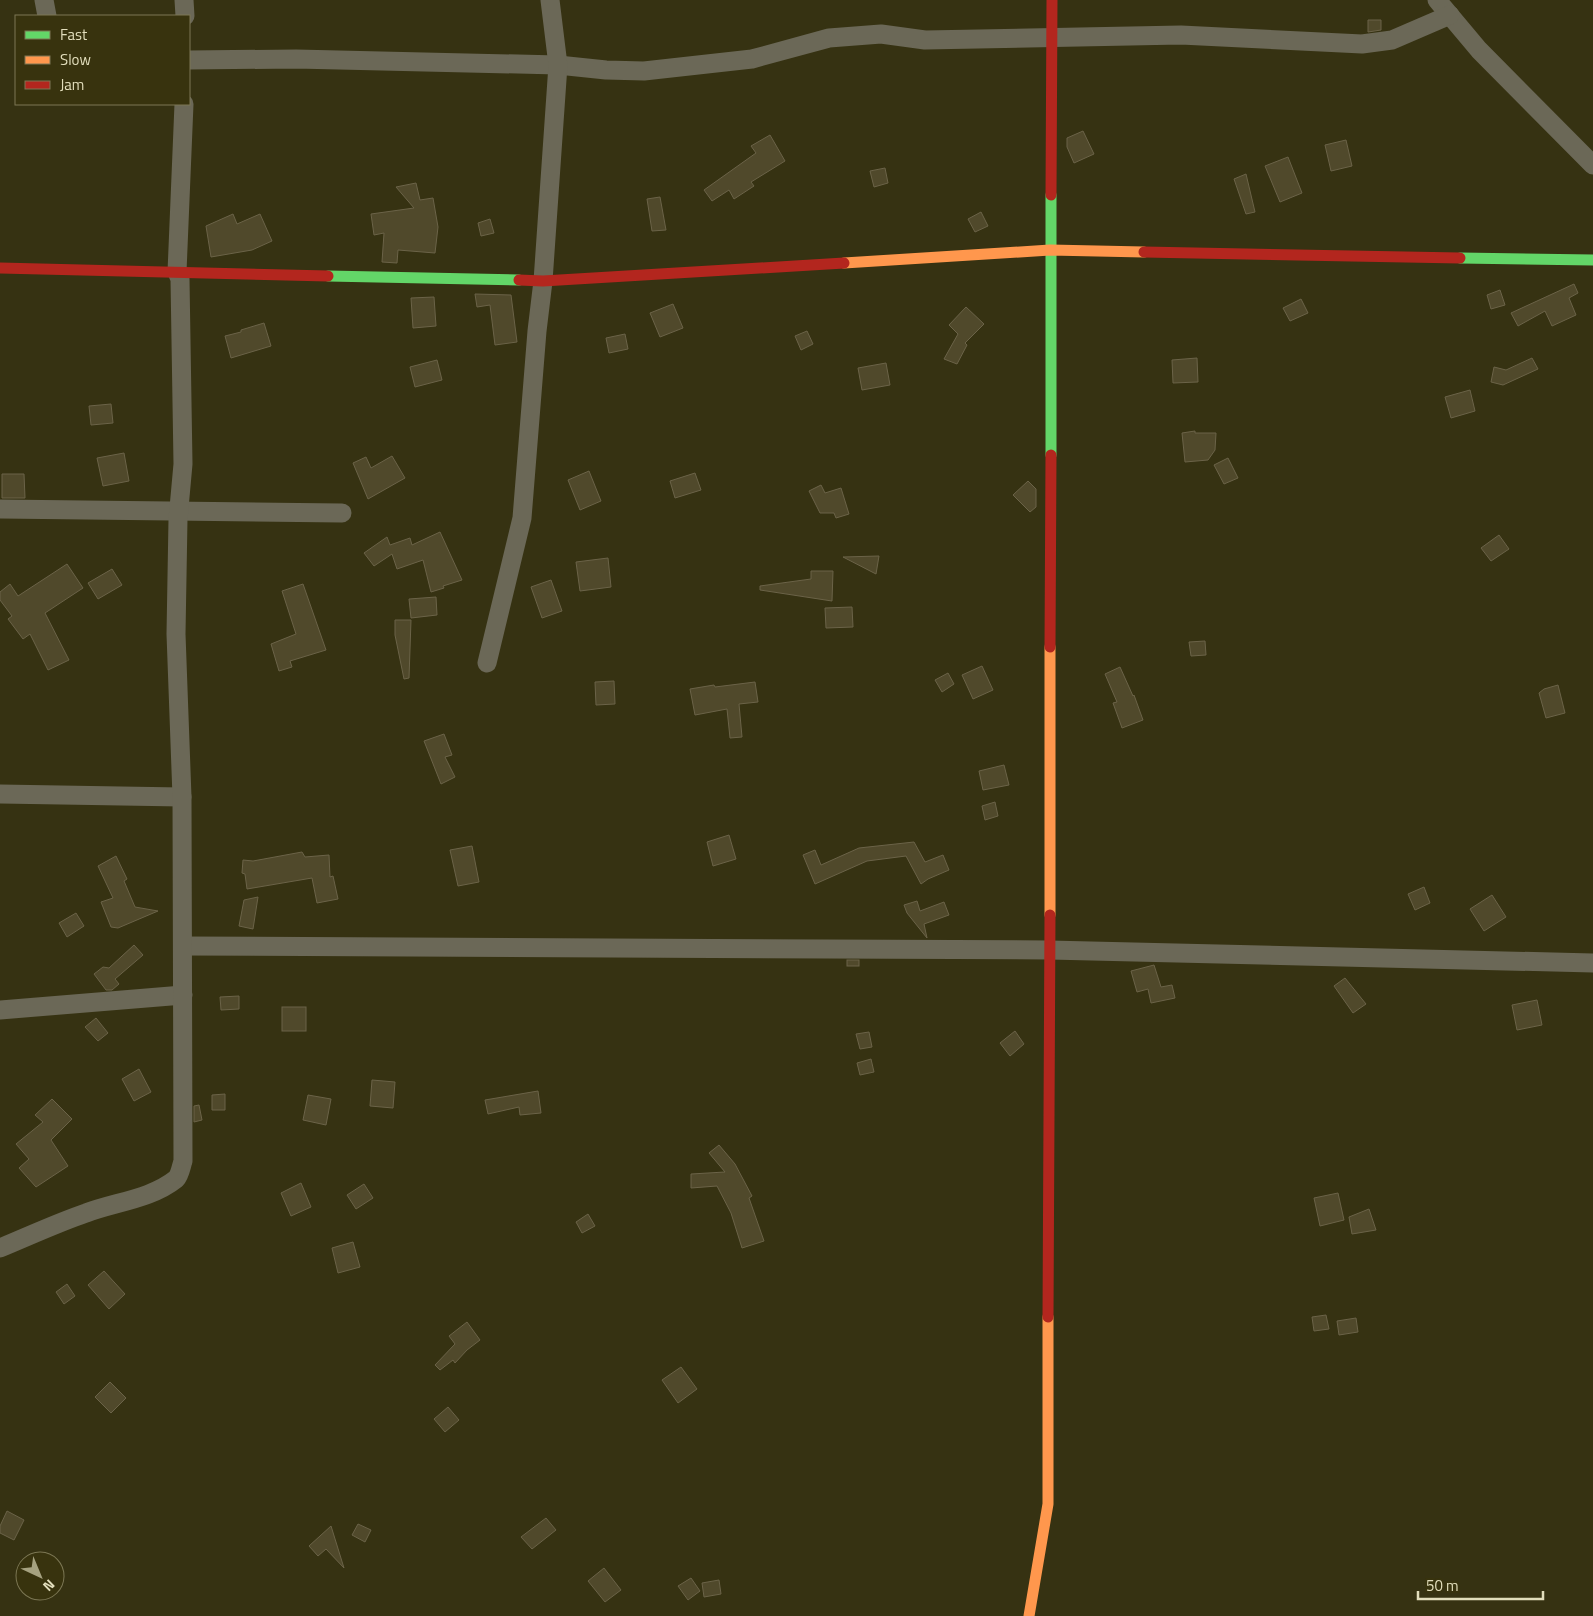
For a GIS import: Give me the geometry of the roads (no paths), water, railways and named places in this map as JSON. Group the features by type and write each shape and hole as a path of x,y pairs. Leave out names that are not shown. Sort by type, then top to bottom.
{"street":[{"path":"44,0 47,15"},
{"path":"184,0 185,15"},
{"path":"487,663 522,518 543,280 558,65 550,0"},
{"path":"1029,1616 1048,1504 1050,37 1052,0"},
{"path":"1437,0 1479,50 1593,165"},
{"path":"190,60 558,65 606,70 644,71 752,59 829,38 881,34 926,40 1181,35 1362,44 1392,40 1450,15"},
{"path":"0,1248 63,1221 99,1208 138,1198 162,1188 178,1177 183,1162 182,797 176,634 178,510 183,464 180,279 177,272 184,105"},
{"path":"0,268 543,280 1050,250 1593,260"},
{"path":"0,509 342,513"},
{"path":"0,794 182,797"},
{"path":"183,946 1049,950 1593,963"},
{"path":"0,1010 183,995"}]}
